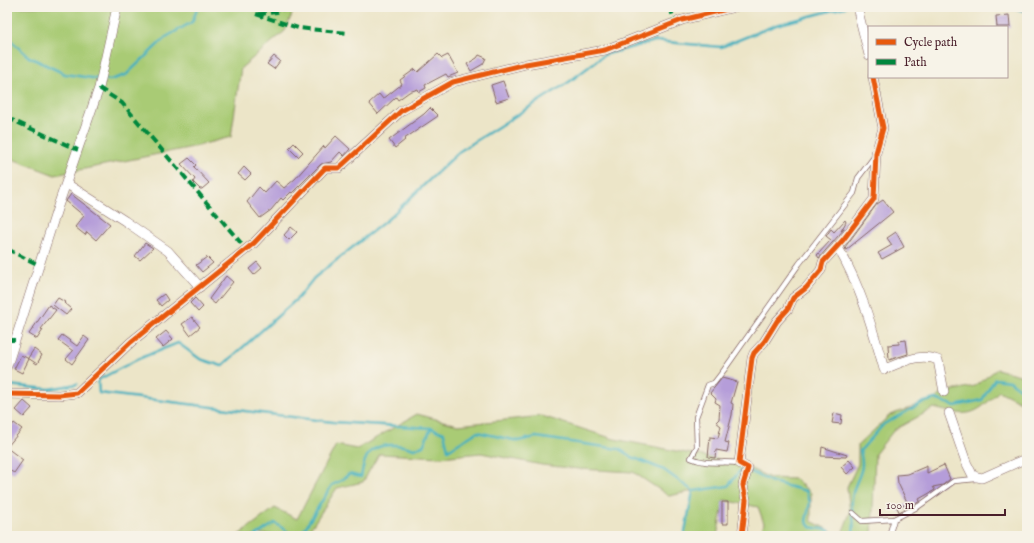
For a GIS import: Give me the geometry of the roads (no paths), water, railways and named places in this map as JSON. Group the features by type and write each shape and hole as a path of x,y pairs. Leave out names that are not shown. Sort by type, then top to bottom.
{"street":[{"path":"7,366 99,88 117,7"},
{"path":"7,394 59,395 77,393 131,342 254,243 325,168 339,168 401,111 453,82 526,64 605,50 682,20 735,7"},
{"path":"857,7 868,51"},
{"path":"742,536 746,500 743,485 748,468 739,463 754,353 764,342 777,321 788,308 792,298 806,288 821,270 824,262 874,199 876,155 883,128 873,78"},
{"path":"66,184 125,221 168,251 200,287"},
{"path":"837,246 845,260 865,306 884,369 920,357 929,356 938,360 944,392"},
{"path":"949,413 966,462 973,476 982,478 1027,458"}],"lane":[{"path":"739,463 715,463 698,461 691,458 696,447 696,417 708,385 714,383 724,370 799,264 854,193 858,178 876,155"},
{"path":"853,513 862,521 894,519 918,506 954,481 982,478"},
{"path":"889,536 894,519"}],"waterway":[{"path":"103,79 110,80 126,75 166,37 192,22 198,7"},
{"path":"431,428 333,422 99,393 98,380 138,359 178,343 200,359 222,366 298,298 314,278 388,219 460,151 569,82 604,55 655,41 721,47 776,25 845,7"},
{"path":"1008,7 1025,11"},
{"path":"7,37 29,57 65,74 98,79"},
{"path":"852,536 854,527 852,499 861,471 862,459 860,451 884,424 922,403 935,399 955,406 982,400 995,379 1010,381 1027,395"},
{"path":"7,385 49,389 77,384"},
{"path":"300,536 332,485 342,480 349,474 361,477 366,458 371,451 376,448 389,445 414,449 423,446 431,428 444,433 448,450 477,432 518,441 536,437 619,449 632,457 664,470 693,491 728,486 742,468"},
{"path":"749,471 772,482 806,491 810,502 806,521 810,527 828,530 835,536"},
{"path":"684,536 693,491"},
{"path":"255,536 275,523 288,532 289,536"}]}
